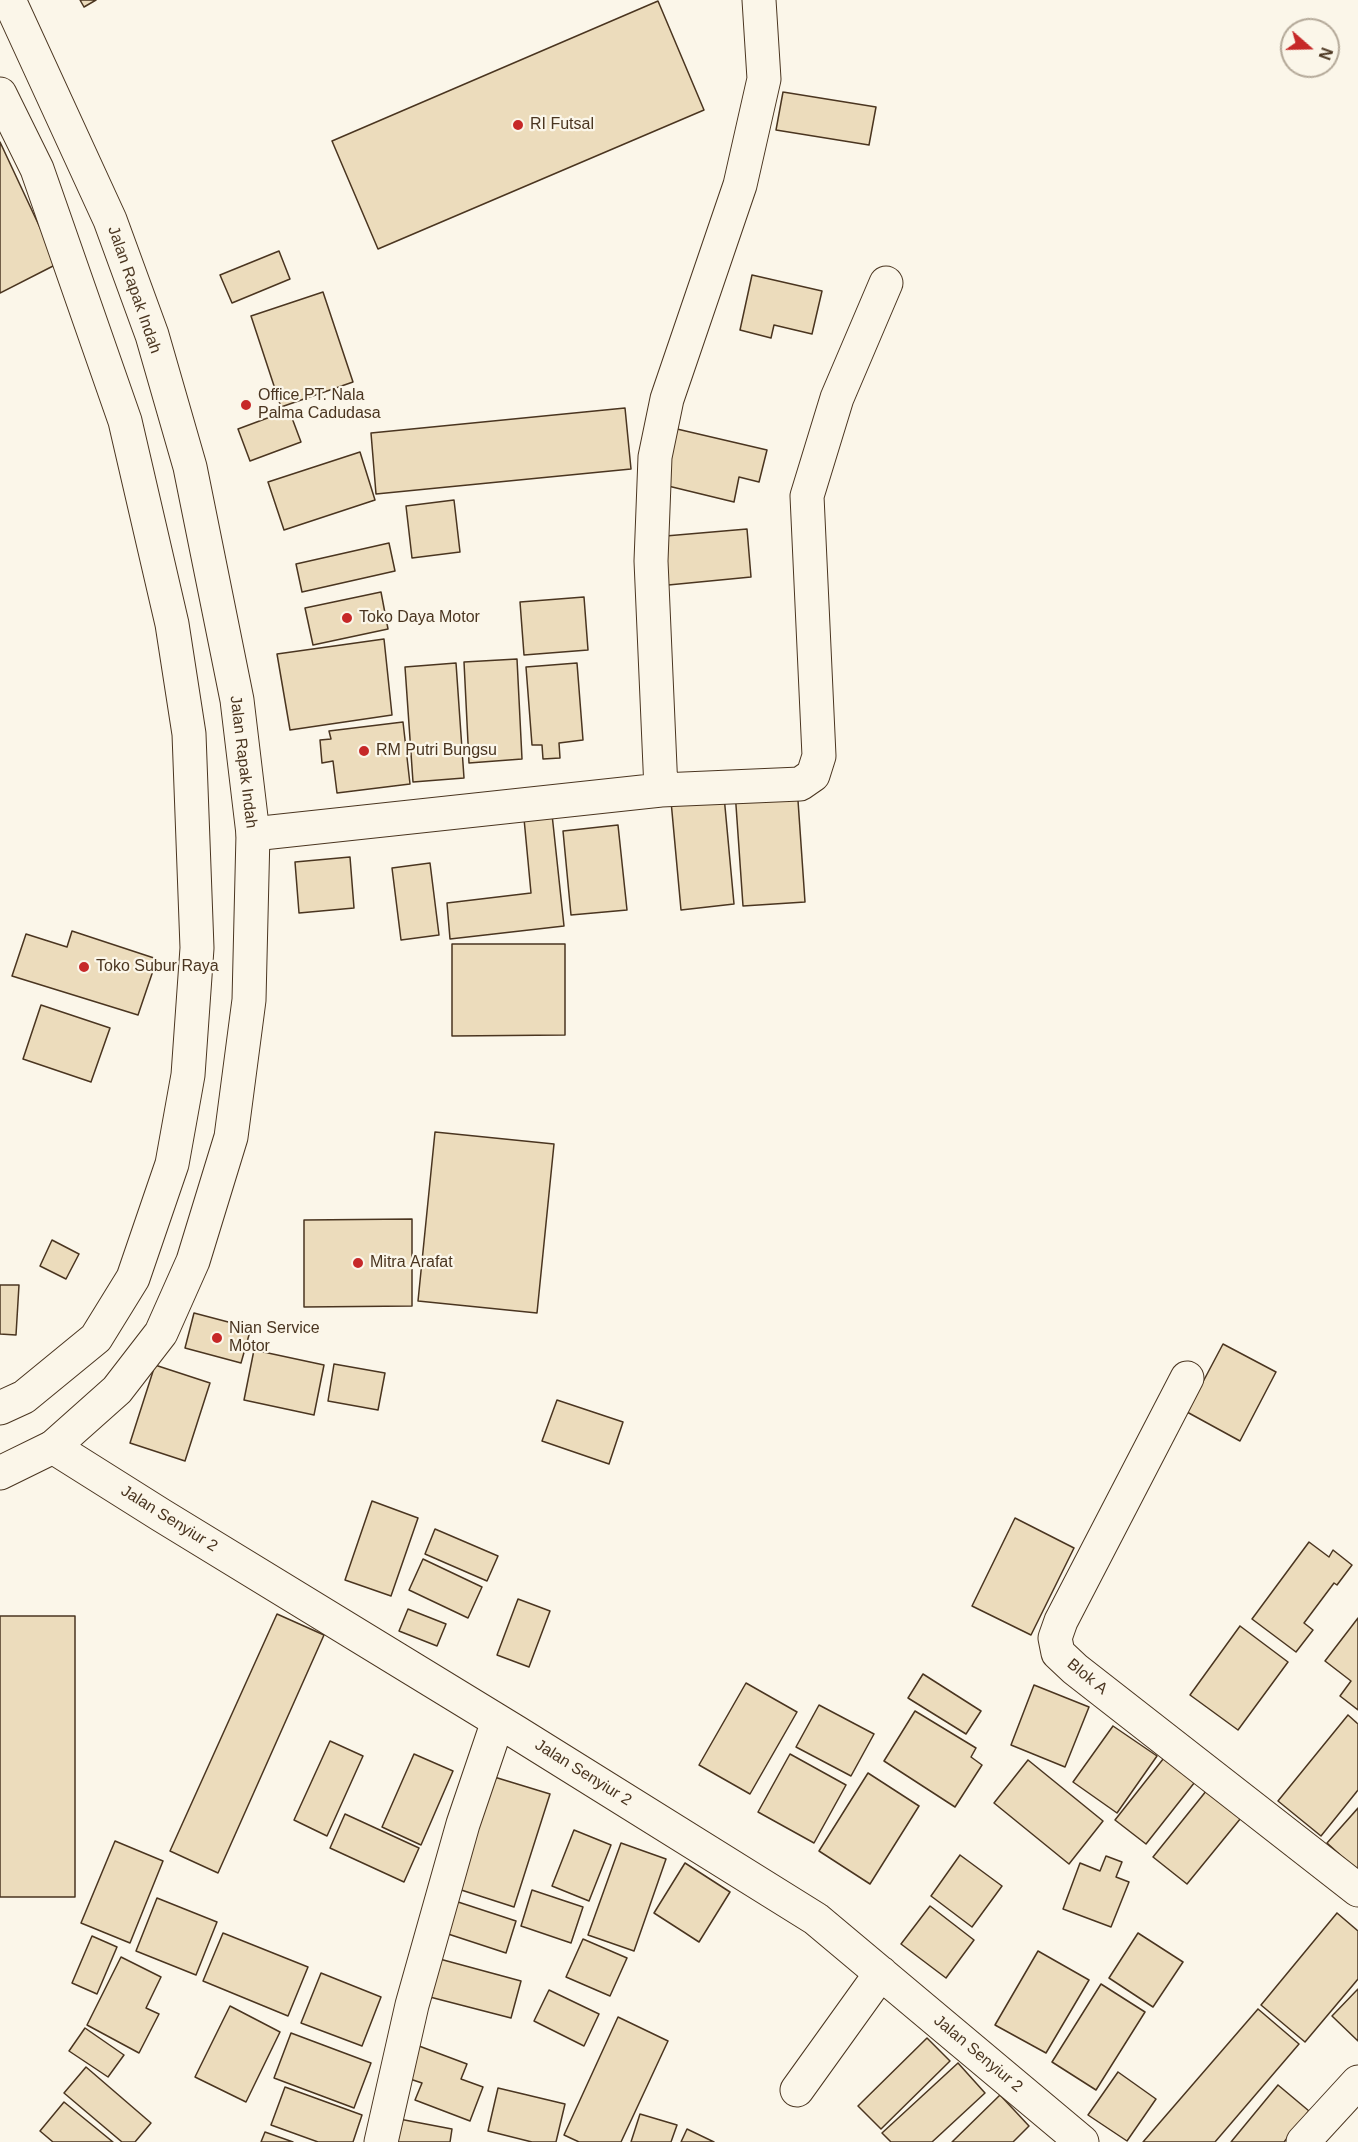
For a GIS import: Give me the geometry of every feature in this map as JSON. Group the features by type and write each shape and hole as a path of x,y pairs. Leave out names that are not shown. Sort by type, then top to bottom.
{"street":[{"name":"Jalan Rapak Indah","path":"0,1473 53,1447 117,1390 161,1333 194,1261 231,1137 249,1000 253,834 237,700 190,467 155,346 110,220 9,0"},
{"path":"661,790 651,561 655,457 667,399 740,185 764,79 759,0"},
{"path":"0,94 37,169 125,421 172,624 189,734 197,948 188,1075 172,1164 133,1278 96,1338 24,1397 0,1408"},
{"path":"253,834 661,790 800,784 813,775 819,756 807,496 837,398 886,283"},
{"name":"Blok A","path":"1187,1378 1060,1621 1054,1638 1058,1653 1358,1890"},
{"name":"Jalan Senyiur 2","path":"53,1447 816,1919 1082,2142"},
{"path":"381,2142 412,2005 463,1824 498,1721"},
{"path":"797,2090 881,1973"},
{"path":"1303,2142 1358,2082"}],"building":[{"path":"80,0 96,0 84,7"},
{"name":"RI Futsal","path":"658,1 704,110 378,249 332,141"},
{"path":"783,92 876,107 869,145 776,130"},
{"path":"0,142 57,264 0,293"},
{"path":"279,251 290,279 232,303 220,275"},
{"path":"752,275 822,291 812,334 774,325 771,338 740,330"},
{"path":"323,292 353,382 281,407 251,316"},
{"path":"625,408 631,469 376,494 371,433"},
{"path":"289,410 301,442 250,461 238,429"},
{"path":"677,429 767,450 759,482 739,477 734,502 664,485"},
{"path":"360,452 375,500 284,530 268,482"},
{"path":"454,500 460,552 412,558 406,506"},
{"path":"747,529 751,577 658,586 654,537"},
{"path":"389,543 395,571 302,592 296,564"},
{"name":"Toko Daya Motor","path":"381,592 388,629 313,645 305,608"},
{"path":"584,597 588,650 524,655 520,602"},
{"path":"384,639 392,715 290,730 277,654"},
{"path":"517,659 522,759 469,763 464,662"},
{"path":"456,663 464,778 413,782 405,667"},
{"path":"577,663 583,740 559,743 560,758 543,759 542,745 532,745 526,667"},
{"name":"RM Putri Bungsu","path":"403,722 410,784 337,793 333,761 322,763 320,740 331,739 329,731"},
{"path":"797,786 805,902 743,906 735,791"},
{"path":"724,796 734,904 681,910 671,801"},
{"path":"551,805 564,926 450,939 447,903 531,893 523,808"},
{"path":"618,825 627,910 571,915 563,831"},
{"path":"350,857 354,908 299,913 295,862"},
{"path":"430,863 439,935 401,940 392,868"},
{"name":"Toko Subur Raya","path":"72,931 157,959 138,1015 12,976 26,934 67,947"},
{"path":"452,944 565,944 565,1035 452,1036"},
{"path":"41,1005 110,1028 91,1082 23,1059"},
{"path":"435,1132 554,1144 537,1313 418,1301"},
{"name":"Mitra Arafat","path":"412,1219 412,1306 304,1307 304,1220"},
{"path":"52,1240 79,1254 66,1279 40,1266"},
{"path":"0,1285 19,1285 16,1335 0,1334"},
{"name":"Nian Service Motor","path":"194,1313 251,1328 241,1363 185,1348"},
{"path":"1223,1344 1276,1372 1240,1441 1187,1412"},
{"path":"254,1350 324,1365 314,1415 244,1400"},
{"path":"334,1364 385,1373 378,1410 328,1401"},
{"path":"155,1365 210,1383 185,1461 130,1443"},
{"path":"557,1400 623,1422 609,1464 542,1441"},
{"path":"372,1501 418,1518 391,1596 345,1580"},
{"path":"1015,1518 1074,1548 1031,1635 972,1606"},
{"path":"435,1529 498,1556 487,1581 425,1554"},
{"path":"1309,1542 1329,1557 1333,1550 1352,1565 1337,1585 1334,1583 1304,1623 1313,1630 1296,1652 1252,1619"},
{"path":"423,1559 482,1587 468,1618 409,1590"},
{"path":"518,1599 550,1611 529,1667 497,1655"},
{"path":"408,1609 446,1624 437,1646 399,1631"},
{"path":"277,1614 324,1635 218,1873 170,1851"},
{"path":"0,1616 75,1616 75,1897 0,1897"},
{"path":"1358,1618 1358,1710 1340,1696 1351,1681 1325,1661"},
{"path":"1240,1626 1288,1662 1238,1730 1190,1695"},
{"path":"923,1674 981,1711 966,1734 908,1698"},
{"path":"746,1683 797,1712 750,1794 699,1765"},
{"path":"1034,1685 1089,1707 1065,1767 1011,1745"},
{"path":"819,1705 874,1734 851,1776 796,1747"},
{"path":"915,1711 976,1748 971,1757 982,1765 955,1807 884,1761"},
{"path":"1348,1715 1358,1724 1358,1790 1321,1836 1278,1801"},
{"path":"1113,1726 1157,1756 1117,1813 1073,1782"},
{"path":"330,1741 363,1756 327,1836 294,1820"},
{"path":"1171,1749 1202,1773 1146,1844 1115,1820"},
{"path":"414,1754 453,1771 421,1845 382,1827"},
{"path":"790,1754 846,1785 814,1843 758,1812"},
{"path":"1028,1760 1103,1821 1069,1864 994,1803"},
{"path":"868,1773 919,1806 870,1884 819,1851"},
{"path":"491,1776 550,1794 514,1907 455,1888"},
{"path":"1211,1785 1245,1813 1187,1884 1153,1857"},
{"path":"1358,1808 1358,1871 1327,1843"},
{"path":"345,1814 419,1848 404,1882 330,1848"},
{"path":"574,1830 611,1845 589,1901 552,1886"},
{"path":"115,1841 163,1861 130,1943 81,1923"},
{"path":"621,1843 666,1859 634,1951 588,1935"},
{"path":"960,1855 1002,1886 972,1927 931,1896"},
{"path":"1106,1856 1122,1862 1116,1877 1129,1882 1111,1927 1063,1909 1080,1863 1100,1871"},
{"path":"685,1863 730,1892 699,1942 654,1913"},
{"path":"532,1890 583,1907 571,1943 521,1926"},
{"path":"157,1898 217,1922 196,1975 136,1951"},
{"path":"452,1900 516,1921 506,1953 442,1932"},
{"path":"930,1906 974,1940 946,1978 901,1944"},
{"path":"1337,1913 1358,1931 1358,1979 1305,2042 1261,2005"},
{"path":"223,1933 308,1967 288,2016 203,1981"},
{"path":"1138,1933 1183,1962 1153,2007 1109,1978"},
{"path":"92,1936 117,1947 97,1994 72,1983"},
{"path":"583,1939 627,1958 610,1996 566,1977"},
{"path":"1038,1951 1089,1980 1046,2053 995,2025"},
{"path":"121,1957 161,1977 146,2008 159,2014 139,2053 87,2025"},
{"path":"436,1958 521,1981 511,2018 426,1996"},
{"path":"321,1973 381,1997 362,2046 301,2023"},
{"path":"1101,1984 1145,2012 1096,2090 1052,2062"},
{"path":"1358,1989 1358,2041 1332,2016"},
{"path":"549,1990 599,2014 584,2046 534,2021"},
{"path":"230,2006 280,2032 246,2102 195,2077"},
{"path":"1258,2009 1299,2044 1215,2142 1143,2142"},
{"path":"618,2017 668,2041 621,2142 579,2142 564,2135"},
{"path":"85,2028 124,2055 108,2077 69,2051"},
{"path":"291,2033 371,2063 354,2108 274,2078"},
{"path":"927,2038 950,2061 881,2129 858,2106"},
{"path":"419,2046 467,2064 461,2079 483,2087 470,2121 415,2100 422,2083 407,2078"},
{"path":"958,2063 985,2093 932,2142 891,2142 882,2133"},
{"path":"86,2067 151,2123 135,2142 122,2142 64,2093"},
{"path":"1118,2072 1156,2099 1127,2141 1088,2115"},
{"path":"1278,2085 1309,2111 1284,2142 1231,2142"},
{"path":"285,2087 362,2115 353,2142 318,2142 271,2125"},
{"path":"498,2088 565,2104 556,2142 532,2142 488,2131"},
{"path":"1000,2095 1029,2126 1013,2142 952,2142"},
{"path":"64,2102 113,2142 53,2142 40,2131"},
{"path":"640,2114 677,2125 671,2142 631,2142"},
{"path":"394,2118 452,2129 450,2142 389,2142"},
{"path":"687,2129 714,2142 681,2142"},
{"path":"265,2132 293,2142 261,2142"}],"place":[{"name":"RI Futsal","path":"518,125"},
{"name":"Office PT. Nala Palma Cadudasa","path":"246,405"},
{"name":"Toko Daya Motor","path":"347,618"},
{"name":"RM Putri Bungsu","path":"364,751"},
{"name":"Toko Subur Raya","path":"84,967"},
{"name":"Mitra Arafat","path":"358,1263"},
{"name":"Nian Service Motor","path":"217,1338"}]}
